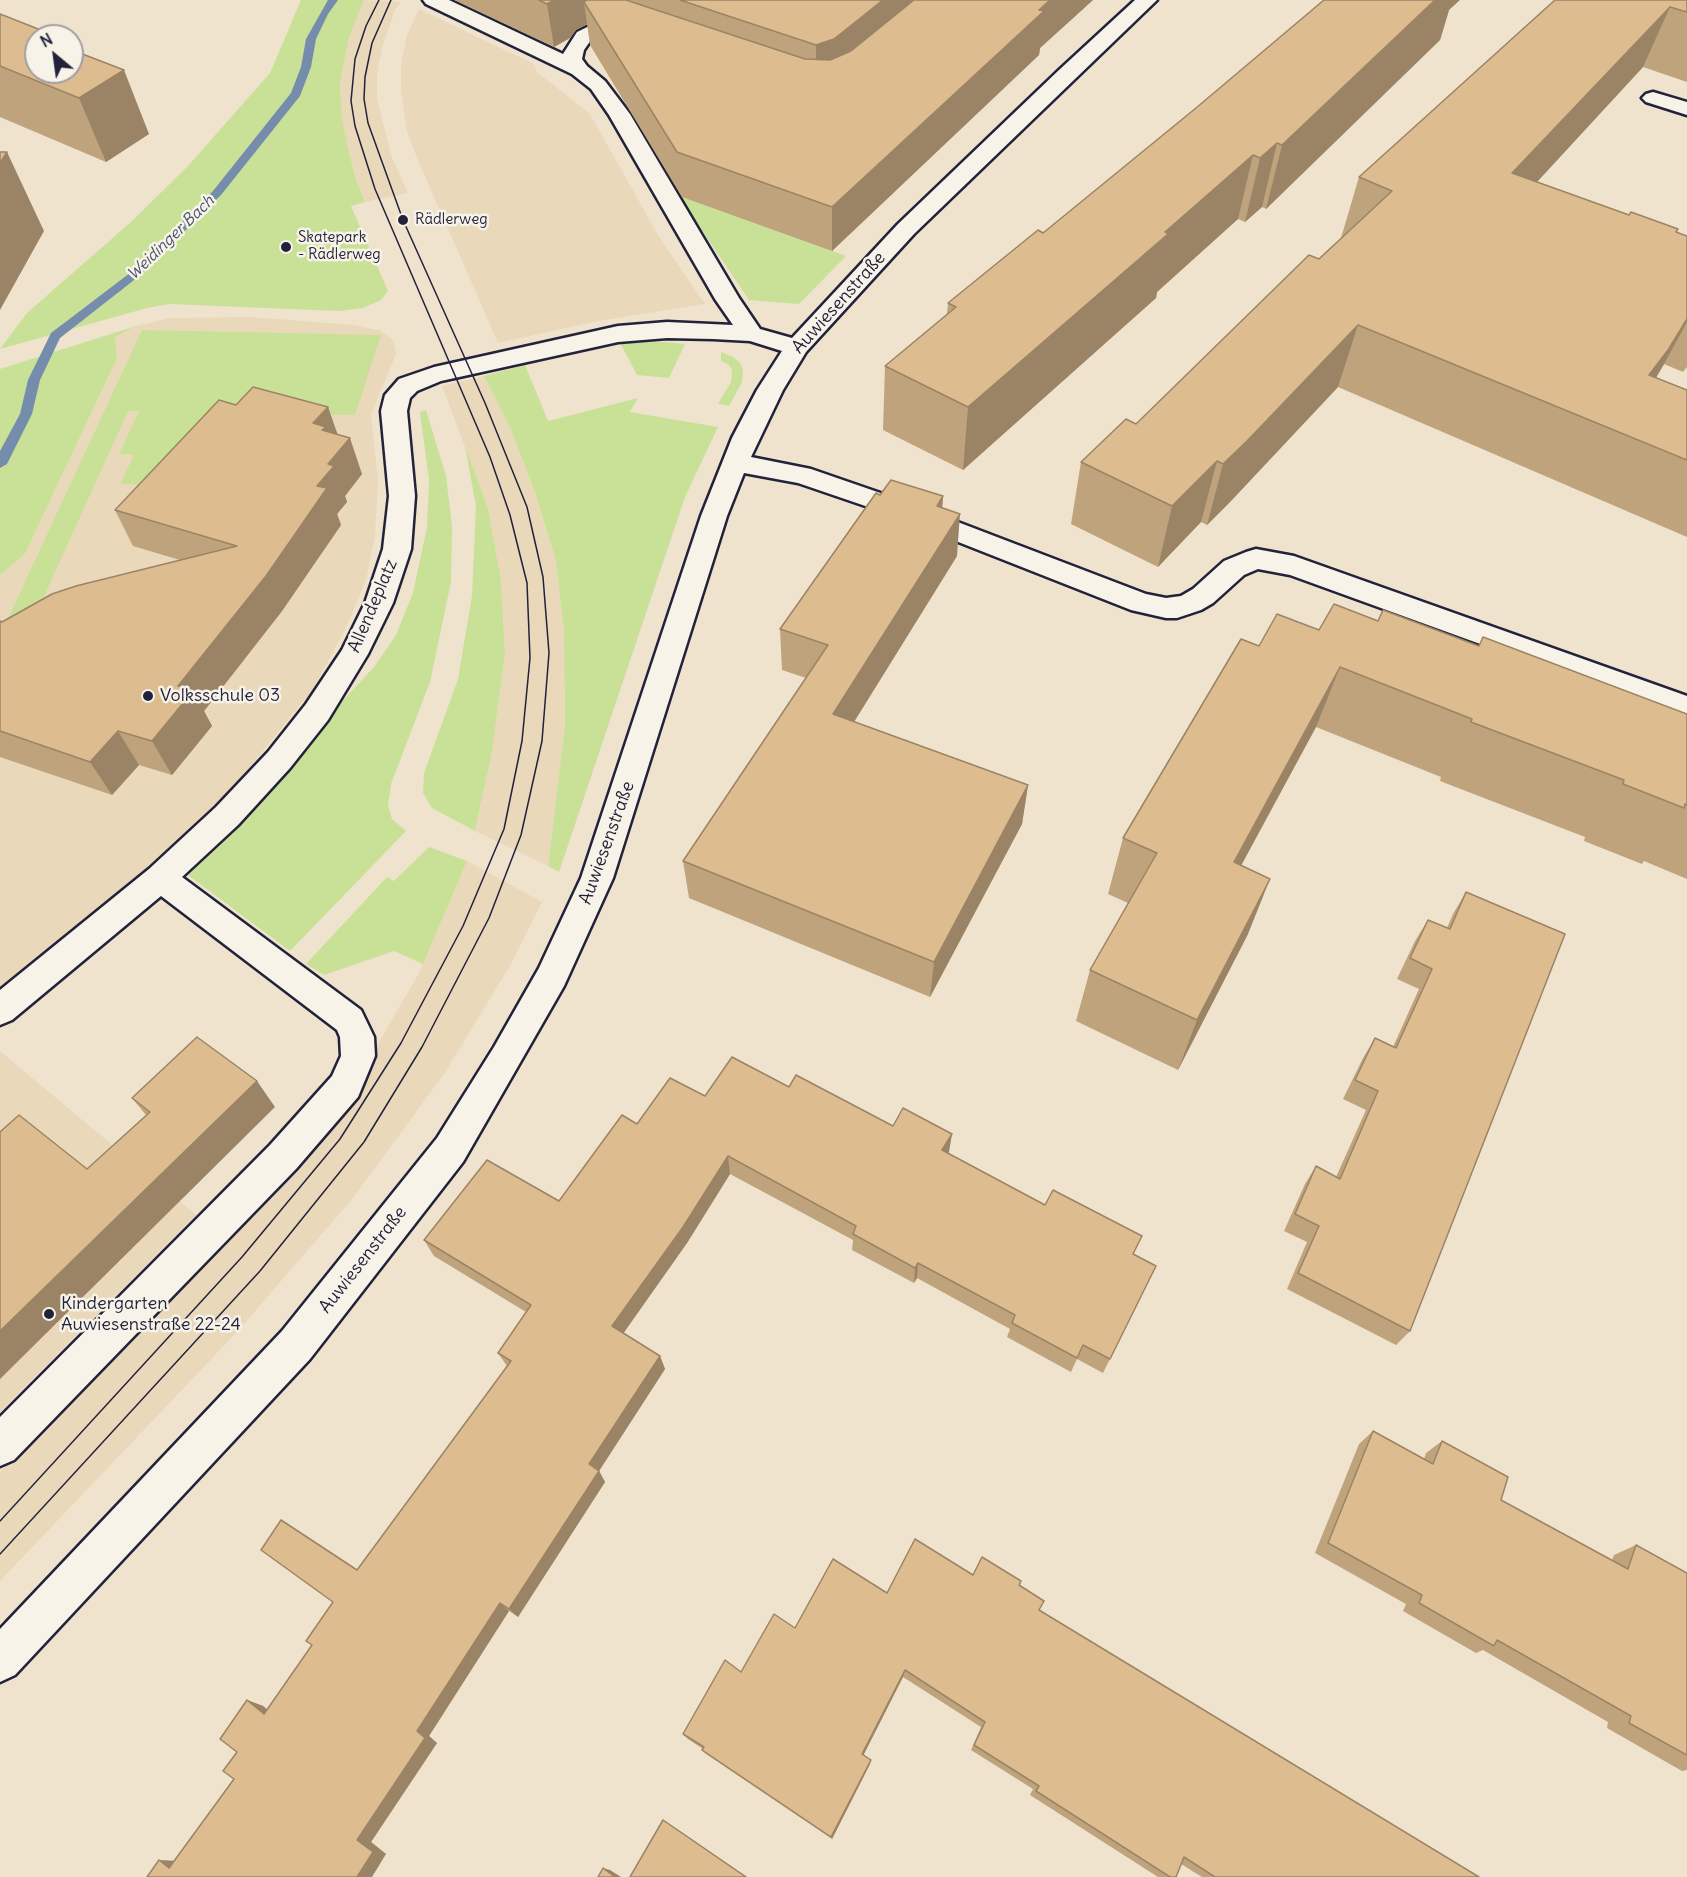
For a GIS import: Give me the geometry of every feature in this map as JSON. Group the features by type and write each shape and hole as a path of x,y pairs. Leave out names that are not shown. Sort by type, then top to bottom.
{"street":[{"path":"433,0 579,70 598,86 619,114 727,299 751,334"},
{"path":"579,70 573,59 574,49 584,36 659,0"},
{"name":"Auwiesenstraße","path":"0,1660 296,1344 450,1150 552,976 597,878 629,786 714,516 745,438 770,390 797,347 906,229 1066,74 1147,0"},
{"path":"606,26 628,33"},
{"path":"1653,98 1687,109"},
{"name":"Allendeplatz","path":"0,1010 160,878 227,816 279,760 317,712 354,654 379,603 397,549 402,496 394,411 398,395 408,385 434,375 618,334 667,330 751,334 797,347"},
{"path":"735,463 802,475 886,504 1141,603 1166,608 1177,608 1191,603 1203,596 1234,568 1256,559 1294,566 1687,708"},
{"path":"0,1446 283,1157 346,1086 358,1056 357,1037 349,1020 160,878"}],"shaded area":[{"path":"364,0 401,2 395,10 382,48 377,74 377,99 392,158 408,193 365,202 356,180 347,144 342,117 340,83 349,37"},
{"path":"419,9 534,64 537,72 590,114 659,237 705,304 598,321 498,343 407,132 401,91 401,65 406,38"},
{"path":"251,317 354,325 379,330 393,340 396,354 371,415 378,480 375,537 366,580 345,630 313,689 221,803 113,899 0,992 0,575 25,554 117,358 115,337 136,326 170,318"},
{"path":"484,376 512,432 536,495 556,561 564,631 565,725 548,866 475,831 492,752 505,653 501,580 488,508 442,386"},
{"path":"467,861 542,902 511,964 444,1074 353,1198 237,1332 0,1581 0,1472 130,1340 356,1082 419,973"},
{"name":"Kindergarten Auwiesenstraße 22-24","path":"0,1051 196,1215 0,1412"}],"green space":[{"path":"301,0 364,0 349,37 340,83 342,117 347,144 356,180 365,202 351,206 388,291 381,300 363,308 339,311 169,304 0,349 27,313 131,222 188,166 270,73"},
{"path":"679,196 718,208 846,256 799,304 749,300"},
{"path":"136,326 115,337 117,358 25,554 0,575 0,369"},
{"path":"142,330 381,335 355,415 235,413 170,485 120,484 134,455 119,454 139,411 128,411 31,625 5,625"},
{"path":"653,341 685,344 669,378 637,375 620,343"},
{"path":"721,352 733,357 741,364 743,371 742,382 729,406 718,404 731,382 732,370 728,364 721,361"},
{"path":"525,365 548,421 638,398 630,412 718,427 685,497 559,872 548,866 565,725 564,631 556,561 536,495 512,432 484,376"},
{"path":"426,410 446,476 452,526 451,582 430,682 391,784 388,806 392,819 406,831 290,951 184,872 374,667 396,635 413,593 427,527 429,480 420,412"},
{"path":"465,446 488,508 501,580 505,653 492,752 475,831 432,808 423,793 424,773 458,679 472,596 476,506"},
{"path":"429,847 467,861 423,964 394,951 324,975 306,964 387,877 394,881"}],"building":[{"path":"539,0 554,0 547,4"},
{"path":"587,0 626,0 805,59 830,60 851,51 914,0 1050,0 1039,10 1044,11 832,207 677,152 584,2"},
{"path":"680,0 883,0 834,39 816,45"},
{"path":"1324,0 1435,0 1282,145 1277,143 1260,158 1253,155 1165,232 1168,234 968,407 885,366 956,307 948,303 1038,230 1043,233"},
{"path":"1555,0 1687,0 1687,12 1670,7 1512,173 1629,215 1631,212 1678,229 1676,232 1687,236 1687,319 1649,375 1687,390 1687,460 1358,325 1247,441 1223,464 1217,461 1172,506 1081,462 1126,419 1136,424 1309,255 1319,259 1392,191 1359,177"},
{"path":"0,14 25,24 24,76 0,66"},
{"path":"84,55 124,70 79,98 44,84 84,84"},
{"path":"0,152 7,152 0,163"},
{"path":"253,387 328,407 313,423 326,427 322,430 350,438 328,464 334,466 317,486 327,488 266,576 178,686 193,691 152,741 118,731 90,762 0,731 0,621 2,622 52,594 76,586 237,546 115,510 219,400 236,405"},
{"path":"891,480 943,496 937,506 960,514 833,714 1028,785 934,962 683,861 828,645 780,629 876,493 880,495"},
{"path":"1334,604 1378,621 1383,610 1479,646 1483,637 1687,714 1687,805 1685,804 1684,808 1623,784 1624,780 1471,722 1472,719 1340,667 1234,862 1270,879 1197,1020 1090,970 1157,853 1123,838 1241,639 1259,646 1277,614 1319,630"},
{"path":"1466,892 1565,934 1410,1331 1298,1273 1319,1226 1295,1214 1316,1166 1340,1179 1378,1091 1355,1080 1375,1038 1396,1048 1432,969 1410,958 1428,920 1450,929"},
{"path":"197,1037 257,1081 0,1331 0,1132 19,1115 87,1169 150,1112 132,1098"},
{"path":"732,1057 789,1087 796,1075 893,1126 903,1108 952,1134 942,1150 1045,1205 1053,1190 1142,1236 1133,1254 1156,1266 1110,1359 1083,1345 1077,1358 1012,1323 1015,1315 918,1263 915,1268 853,1234 856,1226 728,1156 683,1227 612,1326 660,1356 589,1464 599,1471 509,1609 500,1603 417,1731 425,1738 357,1840 373,1852 357,1877 147,1877 159,1860 169,1868 234,1779 223,1771 237,1752 220,1739 247,1700 264,1714 312,1645 306,1641 333,1602 261,1550 281,1520 357,1570 511,1361 498,1353 531,1305 424,1240 487,1160 559,1201 622,1115 637,1124 670,1078 705,1096"},
{"path":"1373,1431 1433,1464 1442,1441 1508,1477 1501,1500 1628,1569 1636,1545 1687,1573 1687,1755 1629,1723 1631,1716 1497,1640 1494,1646 1419,1603 1422,1595 1328,1543"},
{"path":"915,1539 973,1575 982,1557 1021,1581 1019,1585 1044,1601 1039,1610 1479,1877 1215,1877 1184,1857 1176,1877 1170,1877 1036,1791 1039,1786 974,1745 985,1722 905,1670 862,1754 871,1760 831,1837 702,1750 704,1747 683,1734 725,1660 741,1672 774,1614 795,1628 833,1559 887,1593"},
{"path":"663,1820 746,1877 630,1877"},
{"path":"603,1868 615,1877 598,1877"}],"waterway":[{"name":"Weidinger Bach","path":"0,464 26,414 34,380 55,336 134,275 217,193 296,94 306,67 311,39 323,14 333,0"}],"tram line":[{"path":"0,1521 242,1257 340,1139 401,1043 463,926 504,829 522,741 530,658 527,583 510,515 490,457 375,189 355,126 351,101 355,59 366,26 379,0"},
{"path":"0,1554 260,1271 364,1142 422,1047 489,918 521,835 542,741 549,653 543,577 527,507 485,403 403,220 368,123 364,99 365,77 372,43 391,0"}],"place":[{"name":"Rädlerweg","path":"403,220"},
{"name":"Skatepark - Rädlerweg","path":"286,247"},
{"name":"Volksschule 03","path":"148,696"},
{"name":"Kindergarten Auwiesenstraße 22-24","path":"49,1314"}]}
